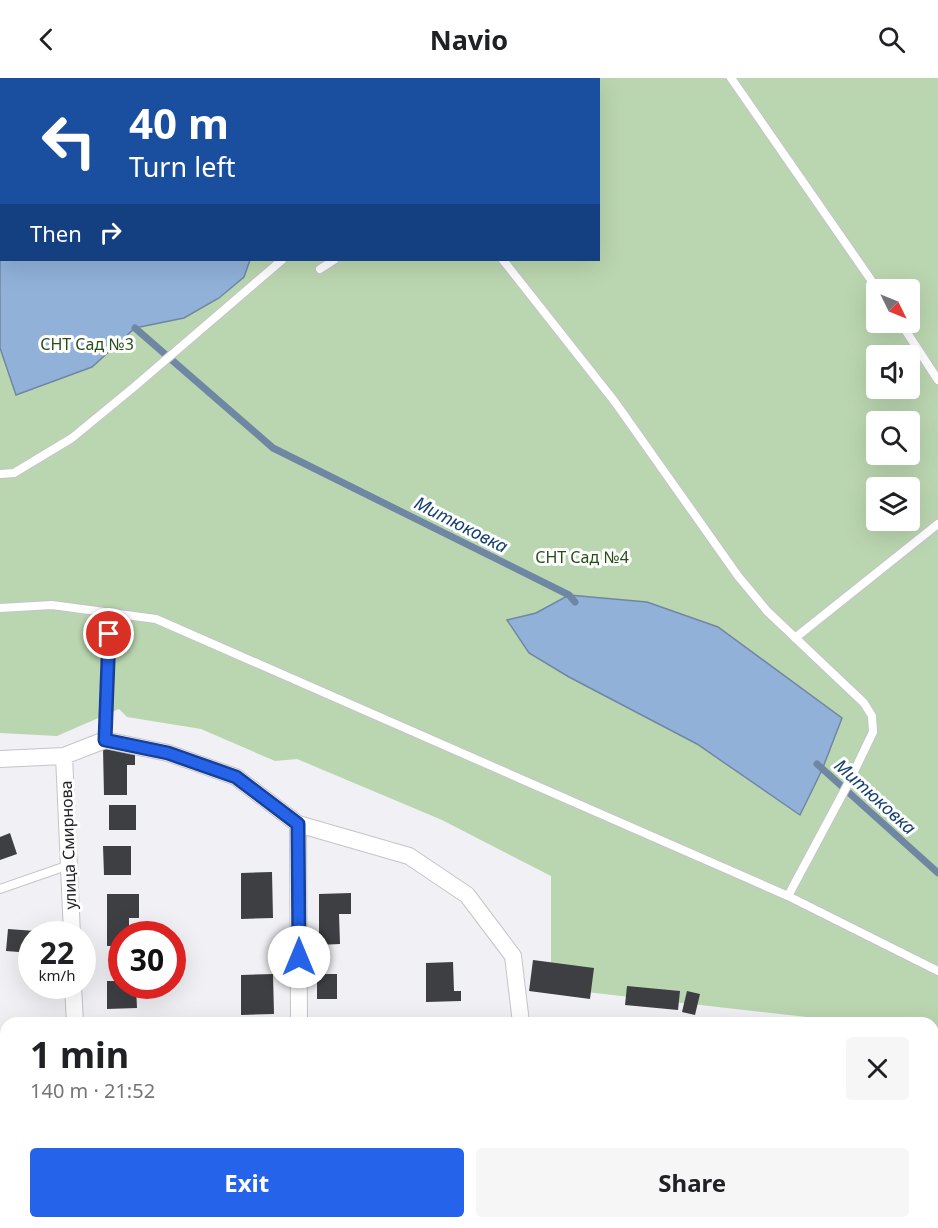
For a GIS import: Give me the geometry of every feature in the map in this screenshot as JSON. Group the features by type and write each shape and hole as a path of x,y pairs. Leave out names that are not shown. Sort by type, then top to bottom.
{"street":[{"path":"0,759 64,756 105,740 168,753 236,777 298,824 409,856 467,895 513,956 524,1017"},
{"name":"улица Смирнова","path":"64,756 71,921"},
{"path":"298,824 299,1017"},
{"path":"74,999 75,1017"}],"lane":[{"path":"731,78 870,279"},
{"path":"0,474 14,473 72,438 281,261"},
{"path":"320,269 332,261"},
{"path":"504,261 615,402 738,576 766,611 864,703 872,716 873,732 788,896"},
{"path":"907,333 938,380"},
{"path":"795,638 938,524"},
{"path":"0,608 52,605 156,619 788,896 938,971"},
{"path":"105,740 110,613"},
{"path":"0,889 69,865"}],"green space":[{"name":"СНТ Сад №4","path":"600,78 938,78 938,1017 807,1017 551,988 551,876 442,820 297,759 275,761 201,729 127,717 119,709 57,736 0,733 0,261 600,261"}],"water":[{"path":"0,261 250,261 244,277 219,298 184,318 135,328 92,367 16,395 0,348"},
{"path":"569,595 647,602 718,627 842,718 822,770 800,815 697,744 569,677 529,653 507,620 536,613"}],"building":[{"path":"103,748 135,748 135,765 127,765 127,795 104,795"},
{"path":"109,805 136,805 136,830 109,830"},
{"path":"10,833 17,854 0,860 0,837"},
{"path":"103,846 131,846 131,875 104,875"},
{"path":"272,872 273,918 241,919 241,873"},
{"path":"351,893 351,914 339,914 340,944 319,945 319,894"},
{"path":"107,894 139,894 139,918 129,918 129,921 108,921 107,946"},
{"path":"8,929 18,930 18,952 6,951"},
{"path":"533,960 594,968 590,999 529,991"},
{"path":"453,962 454,991 461,991 461,1001 426,1002 426,963"},
{"path":"273,974 274,1014 241,1015 241,975"},
{"path":"317,974 337,974 337,999 317,999"},
{"path":"107,981 108,999 137,999 137,1008 107,1009"},
{"path":"627,986 680,991 678,1010 625,1005"},
{"path":"687,991 700,994 695,1015 682,1012"}],"waterway":[{"name":"Митюковка","path":"135,328 273,448 569,595 575,602"},
{"name":"Митюковка","path":"817,764 938,873"}],"route":[{"path":"109,634 105,740 168,753 236,777 298,824 299,957"}],"park label":[{"name":"СНТ Сад №3","path":"87,344"}]}
